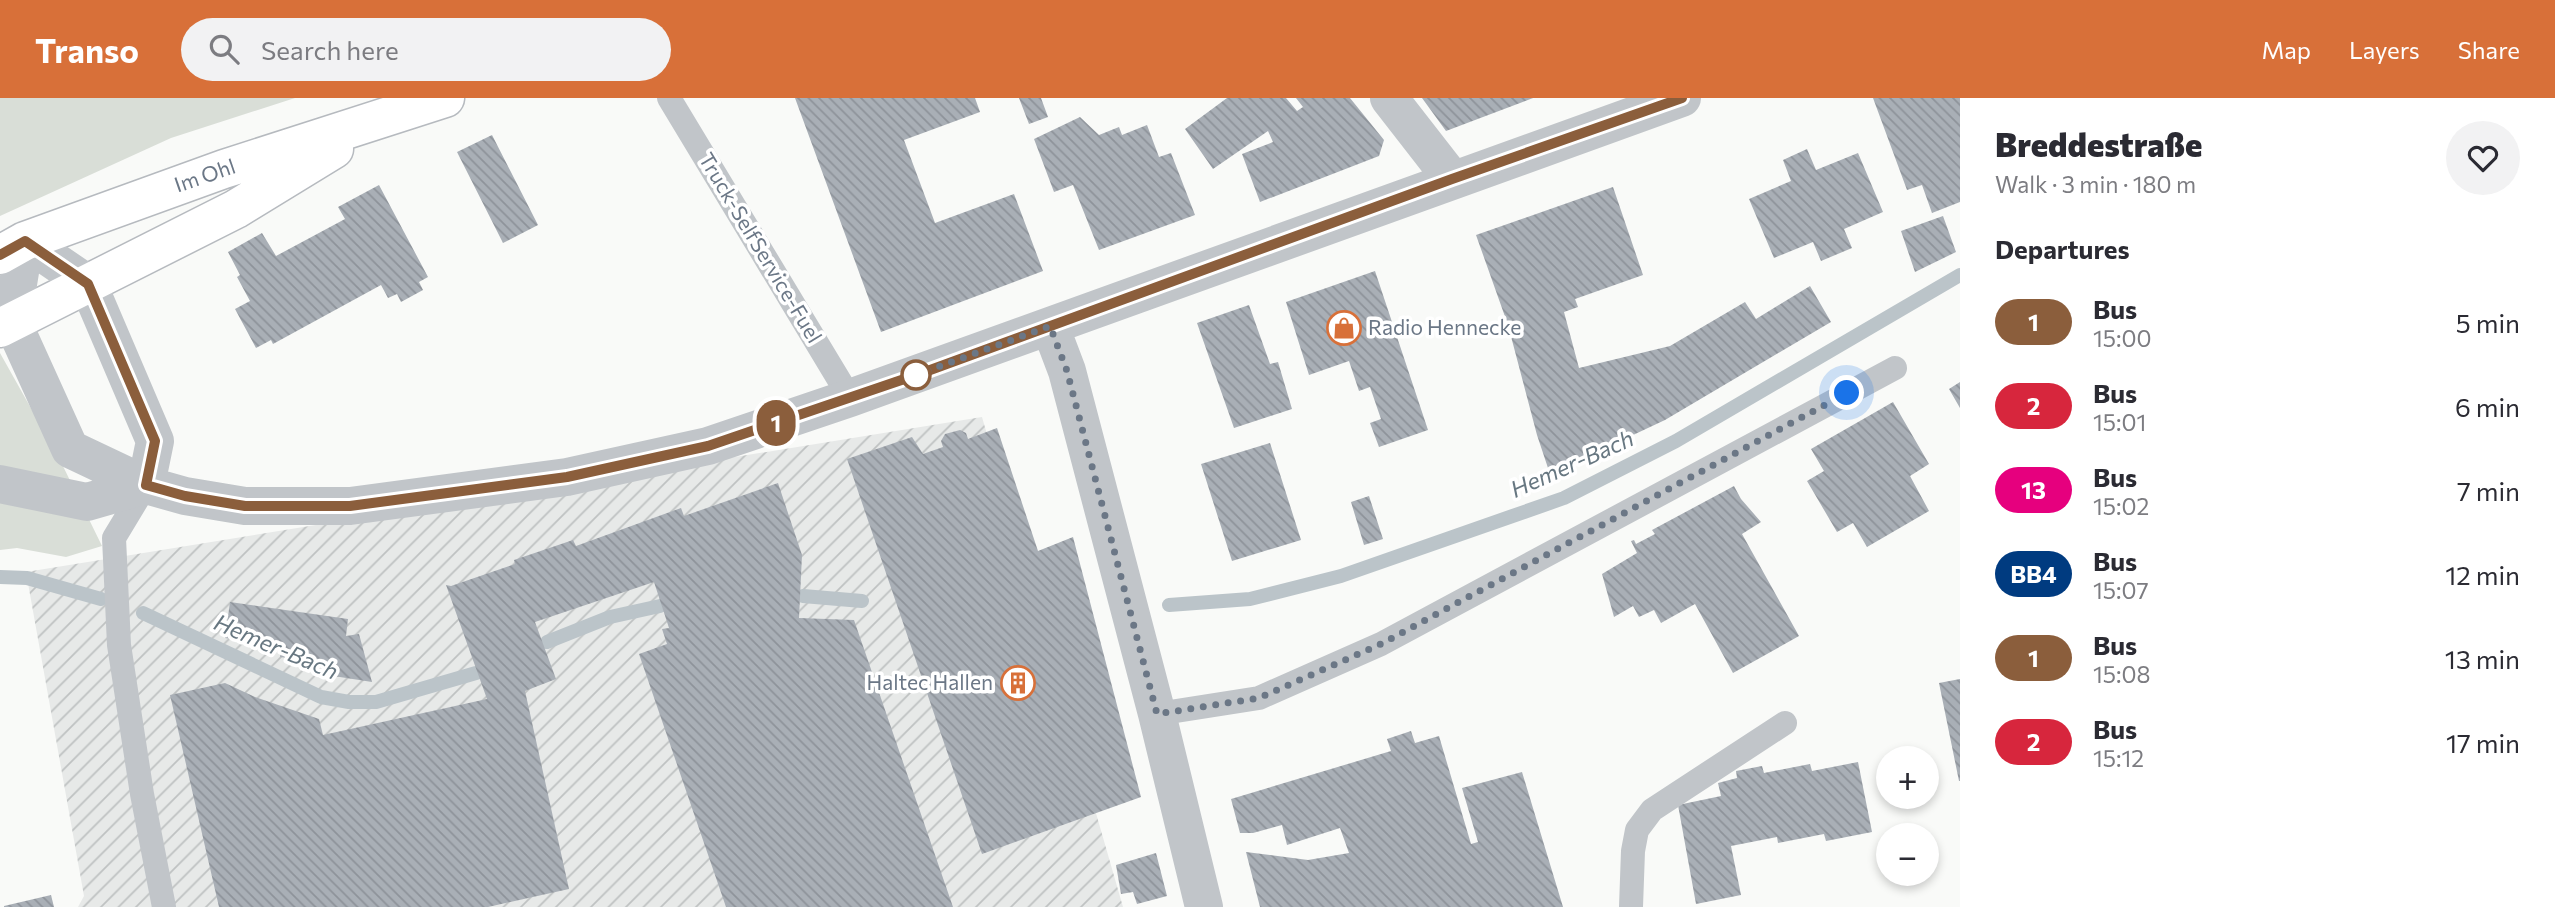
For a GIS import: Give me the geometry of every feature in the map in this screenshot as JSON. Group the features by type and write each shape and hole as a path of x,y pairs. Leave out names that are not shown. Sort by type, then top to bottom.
{"main road":[{"name":"Im Ohl","path":"13,248 224,169 445,98"},
{"name":"Im Ohl","path":"6,325 236,209 387,117"}],"street":[{"path":"1389,98 1452,179"},
{"path":"146,485 155,441 88,284 13,248 6,325 70,449 146,485 185,496 245,506 350,506 567,477 708,446 850,398 1452,179 1629,107 1682,98"},
{"path":"1050,326 1067,371 1157,714 1204,907"},
{"path":"0,484 87,502 146,485"}],"lane":[{"name":"Truck-SelfService-Fuel","path":"669,98 850,398"},
{"path":"1157,714 1259,698 1381,644 1895,368"},
{"path":"146,485 114,538 119,645 142,794 164,907"},
{"path":"1631,907 1637,830 1652,810 1785,723"}],"shaded area":[{"path":"0,98 295,98 171,138 0,216"},
{"path":"0,353 60,460 102,546 66,557 17,548 0,550"},
{"path":"982,417 1123,907 78,907 84,896 26,572"}],"building":[{"path":"795,98 975,98 980,112 904,140 935,223 1014,194 1043,271 881,332"},
{"path":"1019,98 1041,98 1048,117 1029,124"},
{"path":"1227,98 1286,98 1297,111 1303,107 1296,98 1350,98 1384,140 1379,156 1260,202 1242,154 1273,142 1268,131 1213,169 1185,129"},
{"path":"1422,98 1533,98 1446,131"},
{"path":"1873,98 1960,98 1960,202 1932,213 1922,185 1907,190"},
{"path":"1080,117 1099,135 1119,127 1122,135 1147,125 1159,157 1171,153 1195,215 1099,250 1073,185 1054,192 1034,139"},
{"path":"492,135 538,225 503,243 457,152"},
{"path":"1807,149 1816,170 1858,153 1883,212 1844,229 1852,248 1821,261 1813,242 1774,258 1749,199 1791,181 1783,160"},
{"path":"379,185 428,277 419,282 423,290 401,302 397,294 388,298 381,285 273,344 271,340 256,348 235,309 250,301 228,252 262,233 276,256 345,219 338,207"},
{"path":"1613,187 1643,275 1575,299 1578,307 1564,312 1579,368 1670,346 1745,302 1756,319 1810,286 1831,322 1665,420 1550,474 1508,325 1476,235"},
{"path":"1943,216 1956,252 1915,272 1901,231"},
{"name":"Radio Hennecke","path":"1375,271 1428,430 1379,447 1370,423 1381,419 1370,387 1359,391 1349,361 1309,375 1286,302"},
{"path":"1249,305 1270,364 1278,362 1292,409 1234,428 1197,323"},
{"path":"1960,382 1960,408 1949,389"},
{"path":"1893,402 1929,464 1910,476 1929,511 1867,547 1853,523 1837,532 1807,481 1824,471 1811,449"},
{"name":"Haltec Hallen","path":"997,428 1038,551 1073,537 1141,797 982,854 847,459 912,437 923,454 943,447 941,441 945,434 960,430 966,433 968,439"},
{"path":"1270,443 1301,540 1232,561 1201,464"},
{"path":"778,483 802,555 799,618 854,620 953,907 726,907 639,654 667,644 662,629 669,628 654,582 535,622 556,679 525,691 569,889 488,907 219,907 170,695 225,683 255,697 319,719 323,735 487,699 446,585 451,586 515,564 514,560 573,540 576,546 681,508 684,516"},
{"path":"1734,486 1741,499 1761,522 1742,534 1799,636 1733,673 1695,604 1661,623 1654,610 1639,617 1633,606 1614,617 1602,574 1637,553 1631,541 1634,540 1636,544 1655,534 1652,530"},
{"path":"1369,496 1383,539 1364,545 1351,502"},
{"path":"230,602 348,619 346,636 359,634 372,682 327,675 328,667 288,661 288,658 280,657 282,646 225,638"},
{"path":"1960,679 1960,781 1959,781 1939,683"},
{"path":"1411,731 1415,743 1439,736 1471,844 1478,842 1462,788 1522,772 1563,907 1260,907 1246,852 1308,860 1349,853 1340,828 1287,845 1282,825 1253,833 1240,833 1231,799 1391,751 1387,739"},
{"path":"1858,762 1872,832 1826,841 1824,834 1778,843 1777,837 1731,846 1741,895 1696,904 1678,805 1721,796 1718,783 1737,778 1736,771 1762,766 1764,773 1810,764 1812,771"},
{"path":"1156,853 1167,896 1137,904 1133,892 1121,894 1116,865"},
{"path":"51,895 54,907 4,907 4,906"}],"waterway":[{"name":"Hemer-Bach","path":"1169,605 1250,599 1341,576 1564,498 1676,441 1960,275"},
{"name":"Hemer-Bach","path":"0,577 27,578 101,599"},
{"name":"Hemer-Bach","path":"803,596 862,601"},
{"name":"Hemer-Bach","path":"547,642 610,617 660,606"},
{"name":"Hemer-Bach","path":"143,613 321,697 349,702 376,702 476,673"}],"bus line":[{"name":"1","path":"0,255 25,241 88,284 155,441 146,485 185,496 245,506 350,506 567,477 708,446 922,373 1682,98"}],"place":[{"name":"Radio Hennecke","path":"1344,328"},
{"name":"Haltec Hallen","path":"1018,683"}],"route":[{"path":"916,375 1050,326 1067,371 1157,714 1259,698 1381,644 1847,393"}]}
